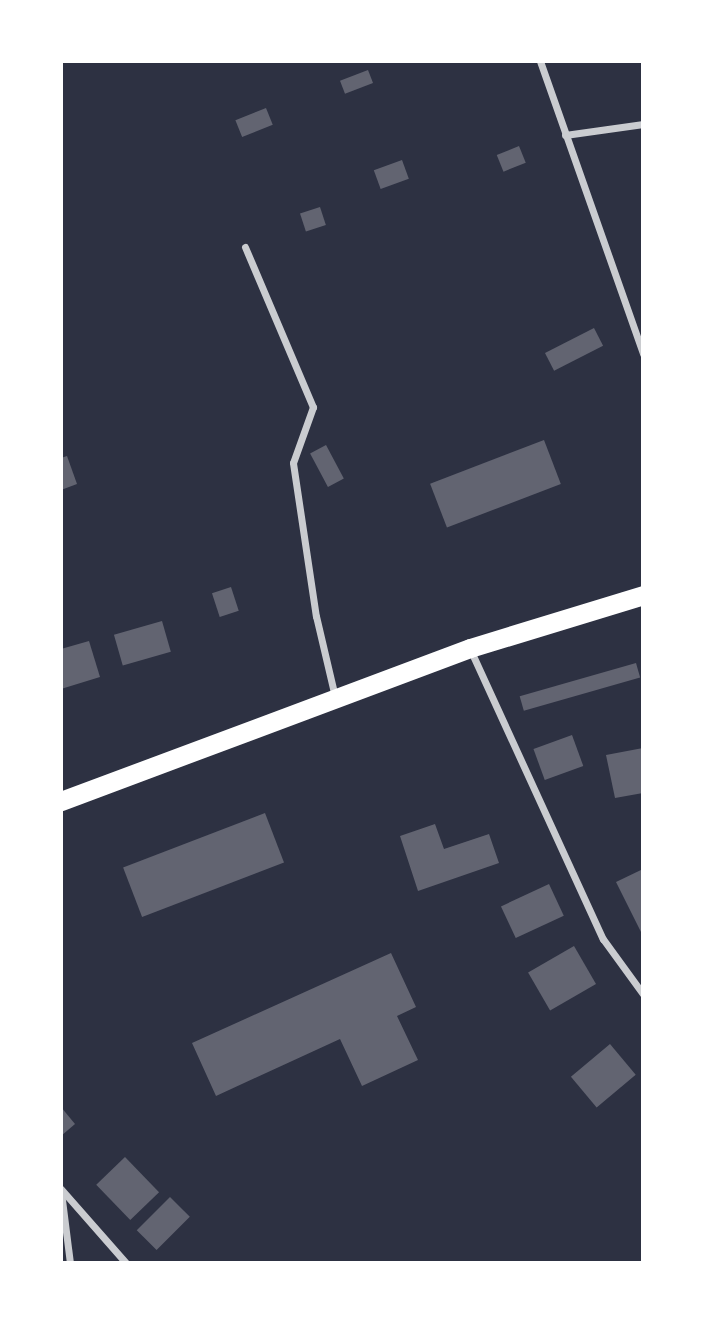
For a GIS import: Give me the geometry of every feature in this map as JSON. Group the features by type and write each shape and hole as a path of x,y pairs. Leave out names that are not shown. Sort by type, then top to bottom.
{"highway":[{"path":"61,801 470,649 643,595"}],"street":[{"path":"540,61 643,354"},
{"path":"565,135 643,124"},
{"path":"245,247 313,407 293,463 316,617 335,698"},
{"path":"470,649 603,939 643,994"},
{"path":"61,1191 70,1263"},
{"path":"61,1191 126,1263"}],"building":[{"path":"368,70 373,83 345,94 340,81"},
{"path":"266,108 273,125 242,137 235,120"},
{"path":"519,146 526,163 503,172 497,155"},
{"path":"402,160 409,179 381,189 374,170"},
{"path":"320,207 326,225 306,232 300,213"},
{"path":"594,328 603,346 554,371 545,353"},
{"path":"544,440 561,484 447,528 430,484"},
{"path":"326,445 344,479 328,487 310,453"},
{"path":"67,456 77,484 61,490 61,458"},
{"path":"231,587 239,611 220,617 212,593"},
{"path":"162,621 171,652 123,666 114,635"},
{"path":"89,641 100,677 61,689 61,649"},
{"path":"636,663 640,677 524,711 520,696"},
{"path":"572,735 583,766 545,780 533,749"},
{"path":"643,748 643,793 615,798 606,755"},
{"path":"265,813 284,862 142,917 123,867"},
{"path":"435,824 444,849 489,834 499,863 418,891 400,836"},
{"path":"643,869 643,936 616,882"},
{"path":"549,884 564,916 516,938 501,906"},
{"path":"574,946 596,984 550,1011 528,972"},
{"path":"391,953 416,1007 397,1016 418,1060 362,1086 340,1039 216,1096 192,1043"},
{"path":"610,1044 636,1075 597,1107 571,1077"},
{"path":"61,1107 75,1124 61,1136"},
{"path":"125,1157 159,1192 130,1220 96,1185"},
{"path":"170,1197 190,1217 157,1250 137,1230"}]}
